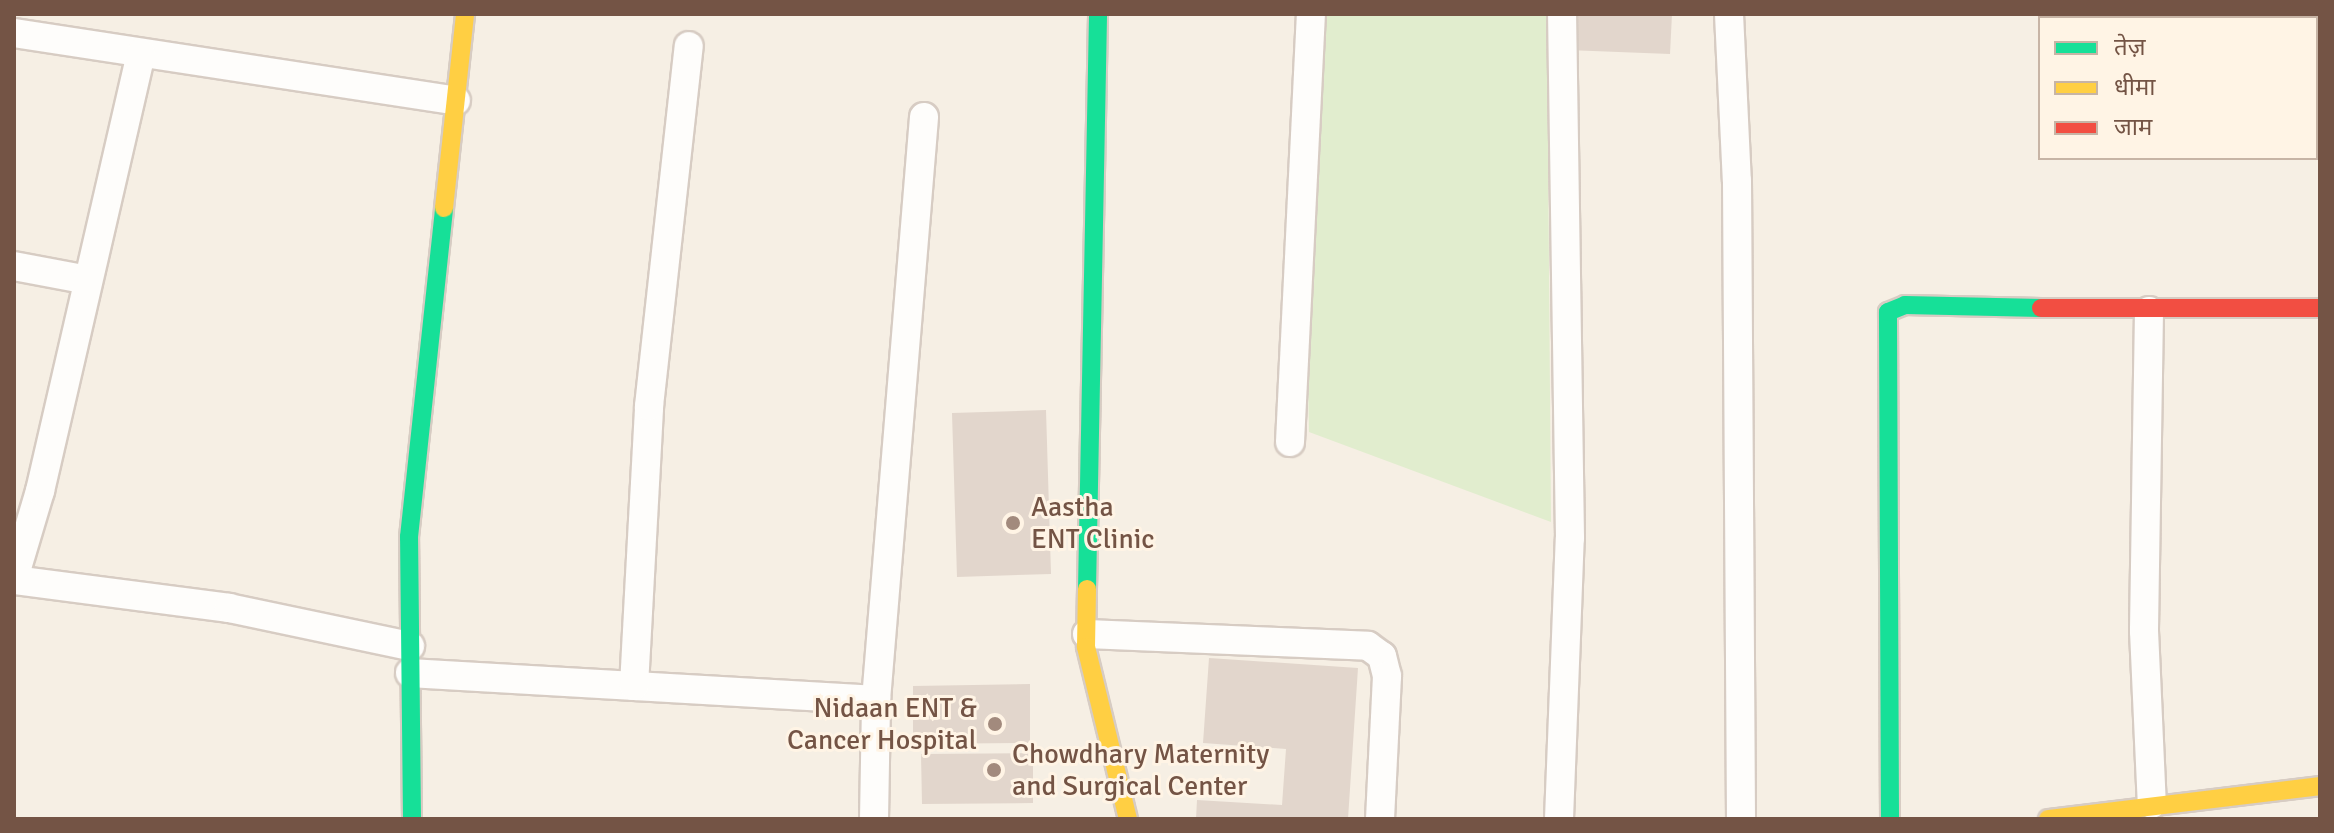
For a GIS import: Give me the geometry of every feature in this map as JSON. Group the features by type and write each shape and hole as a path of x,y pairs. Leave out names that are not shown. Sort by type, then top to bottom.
{"street":[{"path":"412,819 409,537 465,14"},
{"path":"1098,14 1087,634 1128,819"},
{"path":"1290,442 1311,14"},
{"path":"1559,819 1570,538 1562,14"},
{"path":"1729,14 1737,181 1741,819"},
{"path":"14,33 456,101"},
{"path":"634,686 649,406 689,46"},
{"path":"141,53 88,280 27,489 14,579 215,606 410,660 634,686 876,700"},
{"path":"874,819 876,700 924,117"},
{"path":"14,266 88,280"},
{"path":"1890,819 1888,312 1905,305 2149,311 2320,308"},
{"path":"2144,812 2149,311"},
{"path":"1087,634 1368,646 1382,656 1387,676 1380,819"},
{"path":"2144,812 2320,786"},
{"path":"2048,819 2320,804"}],"green space":[{"path":"1301,14 1547,14 1551,522 1309,432"}],"building":[{"path":"1569,14 1672,14 1670,54 1567,50"},
{"path":"1046,410 1051,574 957,577 952,413"},
{"path":"1209,658 1358,668 1348,819 1196,819 1197,800 1282,805 1286,749 1203,743"},
{"path":"1030,684 1030,743 913,744 913,686"},
{"path":"1033,753 1033,803 922,804 921,754"}],"traffic: fast":[{"path":"1087,589 1098,14"},
{"path":"412,819 409,537 444,208"},
{"path":"1890,819 1888,312 1905,305 2041,308"}],"traffic: slow":[{"path":"444,208 465,14"},
{"path":"1087,589 1086,647 1128,819"},
{"path":"2048,819 2320,786"}],"traffic: jam":[{"path":"2041,308 2320,308"}],"place":[{"name":"Aastha ENT Clinic","path":"1013,523"},
{"name":"Nidaan ENT & Cancer Hospital","path":"995,724"},
{"name":"Chowdhary Maternity and Surgical Center","path":"994,770"}]}
